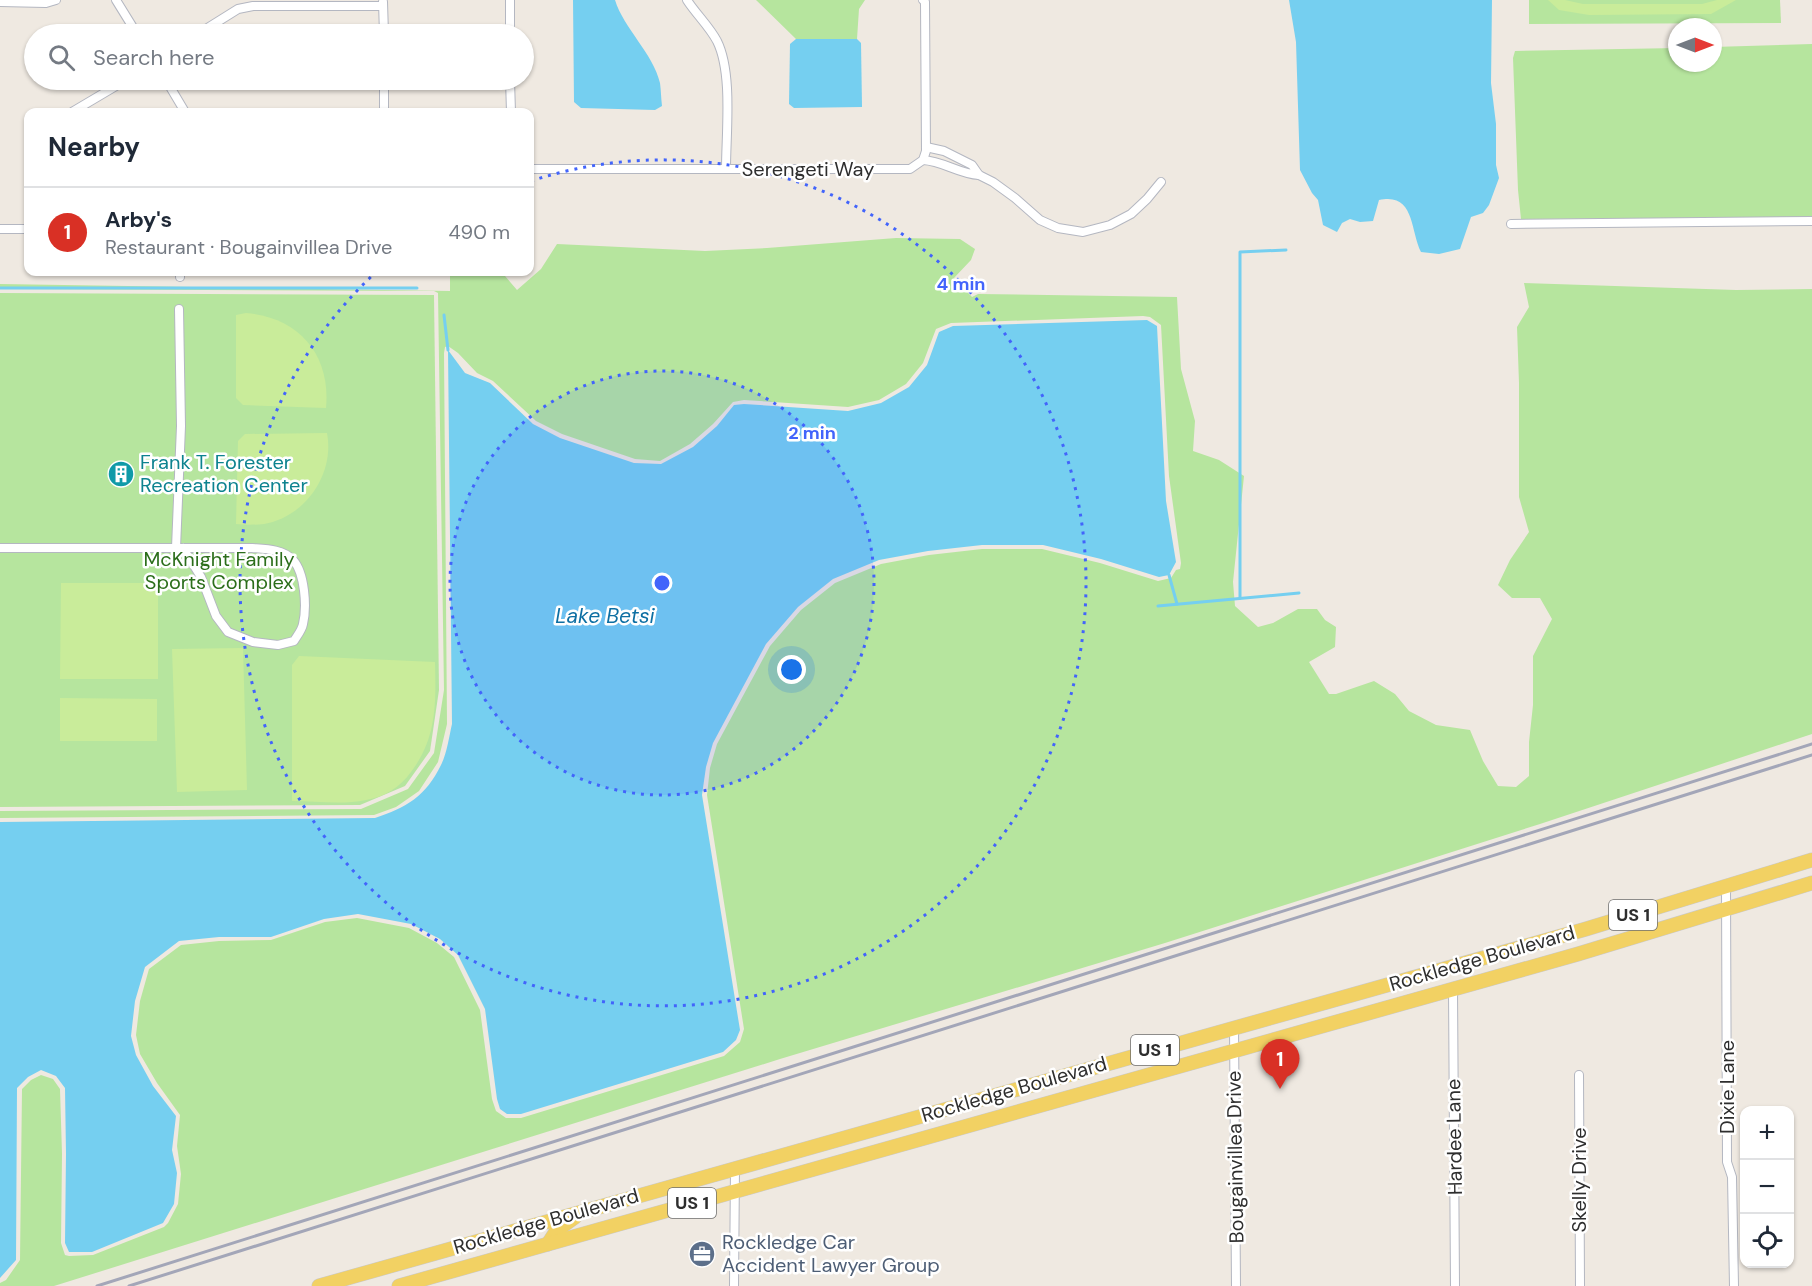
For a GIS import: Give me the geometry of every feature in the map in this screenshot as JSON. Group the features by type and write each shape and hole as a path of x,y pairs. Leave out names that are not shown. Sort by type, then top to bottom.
{"main road":[{"name":"Rockledge Boulevard","path":"319,1286 1481,958 1812,860"},
{"name":"Rockledge Boulevard","path":"399,1286 1453,989 1812,883"},
{"path":"1453,989 1460,976 1481,958"},
{"path":"980,1122 991,1106 1010,1091"},
{"path":"919,1139 933,1126 944,1109"},
{"path":"548,1244 557,1230 585,1210"},
{"path":"507,1255 527,1240 535,1224"}],"street":[{"path":"0,2 46,3 57,0"},
{"path":"116,0 131,24"},
{"path":"510,0 510,24"},
{"path":"687,0 717,40 723,57 726,77 726,169"},
{"path":"923,0 925,2 926,147 923,159 932,160 967,174 979,175 1015,198 1040,220 1058,228 1083,232 1110,225 1131,214 1161,182"},
{"path":"214,24 238,9 253,6 279,3 383,3 384,24"},
{"path":"79,108 109,90"},
{"path":"172,90 183,108"},
{"path":"384,90 384,108"},
{"path":"510,90 510,108"},
{"path":"926,147 960,158 972,165 979,175"},
{"name":"Serengeti Way","path":"534,169 910,170 923,159"},
{"path":"1511,224 1812,221"},
{"path":"0,229 24,229"},
{"path":"0,548 180,548 252,548 277,551 292,559 303,578 303,626 294,641 278,645 253,642 228,632 216,616 201,577 180,548 179,309"},
{"name":"Dixie Lane","path":"1726,887 1727,1162 1732,1177 1734,1286"},
{"name":"Hardee Lane","path":"1453,989 1455,1286"},
{"name":"Bougainvillea Drive","path":"1234,1028 1236,1286"},
{"name":"Skelly Drive","path":"1579,1075 1580,1286"},
{"path":"734,1286 735,1168"}],"green space":[{"path":"756,0 865,0 859,9 857,39 796,39"},
{"path":"1529,0 1780,0 1781,23 1722,23 1722,18 1668,18 1668,23 1529,24"},
{"path":"1548,0 1565,0 1583,4 1702,4 1717,0 1736,0 1711,14 1589,15 1559,10"},
{"path":"1812,44 1812,217 1521,219 1513,58 1515,51 1668,48 1668,72 1722,72 1722,47"},
{"path":"896,238 960,239 975,249 971,260 954,278 972,297 978,294 1177,297 1181,369 1195,421 1193,451 1219,460 1244,476 1233,582 1235,606 1258,627 1273,623 1298,609 1317,609 1325,620 1336,627 1335,647 1309,662 1329,694 1336,694 1374,681 1395,694 1409,711 1436,725 1470,730 1483,761 1498,786 1516,787 1529,776 1533,656 1552,619 1540,598 1512,598 1498,585 1510,560 1529,532 1519,497 1517,327 1529,307 1524,283 1736,290 1812,289 1812,734 1540,824 1165,943 780,1059 54,1286 0,1286 0,1283 6,1280 20,1260 22,1089 31,1080 41,1075 53,1079 60,1089 61,1243 65,1255 93,1255 164,1227 168,1223 178,1204 181,1174 177,1146 180,1115 140,1054 136,1035 140,1001 149,969 181,945 219,941 271,940 325,922 357,918 409,928 437,943 454,957 480,1010 492,1099 496,1111 506,1118 521,1118 724,1056 740,1042 744,1029 707,795 710,768 717,744 770,646 801,610 835,583 881,564 929,555 982,549 1042,549 1100,563 1158,581 1171,578 1176,570 1180,569 1181,563 1169,476 1161,325 1150,317 951,323 936,329 923,363 906,384 879,400 848,407 744,400 733,402 690,444 660,461 635,459 562,434 536,421 493,381 477,373 448,346 445,347 444,353 447,724 438,762 419,791 396,807 374,815 0,818 0,811 361,809 408,789 434,753 444,690 438,293 434,291 0,289 0,284 450,291 450,276 505,276 517,290 541,269 557,244 705,251"},
{"name":"McKnight Family Sports Complex","path":"0,293 434,295 439,690 430,751 405,786 360,805 0,807"},
{"path":"246,313 282,322 308,342 323,371 326,408 243,405 236,398 236,315"},
{"path":"327,433 326,464 314,491 304,503 279,520 264,524 236,524 238,441 245,434"},
{"path":"61,583 158,583 158,679 60,679"},
{"path":"243,648 247,790 177,792 172,649"},
{"path":"299,656 435,662 435,706 430,733 420,759 397,787 373,799 338,803 292,801 292,665"},
{"path":"60,698 157,699 157,741 60,741"}],"water":[{"path":"573,0 615,0 619,11 656,72 660,83 662,106 655,110 581,108 574,102"},
{"path":"1289,0 1492,0 1491,83 1496,124 1496,165 1499,178 1489,205 1483,213 1471,217 1460,249 1439,254 1421,252 1405,207 1391,199 1379,200 1373,221 1360,222 1350,219 1342,223 1337,232 1323,225 1318,200 1300,170 1296,42"},
{"path":"796,39 857,39 861,43 862,107 794,108 789,104 790,44"},
{"name":"Lake Betsi","path":"1147,320 1157,326 1166,501 1176,562 1169,575 1159,577 1101,559 1043,545 982,545 928,551 879,560 833,579 798,607 766,644 713,743 706,767 702,795 740,1030 736,1040 723,1052 521,1114 507,1114 500,1109 497,1099 485,1009 458,955 440,939 411,924 358,914 324,919 271,937 219,937 179,941 145,967 135,1001 131,1036 136,1055 153,1086 176,1116 172,1150 177,1173 174,1204 163,1223 92,1252 69,1252 65,1243 65,1088 56,1076 41,1070 28,1077 17,1088 16,1260 0,1278 0,822 375,818 406,805 422,793 435,776 443,760 452,724 448,350 465,373 490,383 533,424 560,438 634,463 661,464 693,447 717,426 734,405 848,411 881,403 909,387 927,365 939,332 953,326"}],"waterway":[{"path":"1240,598 1240,252 1286,250"},
{"path":"0,288 417,288"},
{"path":"444,315 448,350"},
{"path":"1169,575 1177,604"},
{"path":"1158,606 1299,593"}],"railway":[{"path":"97,1286 1812,744"},
{"path":"129,1286 1812,755"}],"place":[{"name":"Frank T. Forester Recreation Center","path":"121,474"},
{"name":"Arby's","path":"1280,1089"},
{"name":"Rockledge Car Accident Lawyer Group","path":"702,1254"}]}
